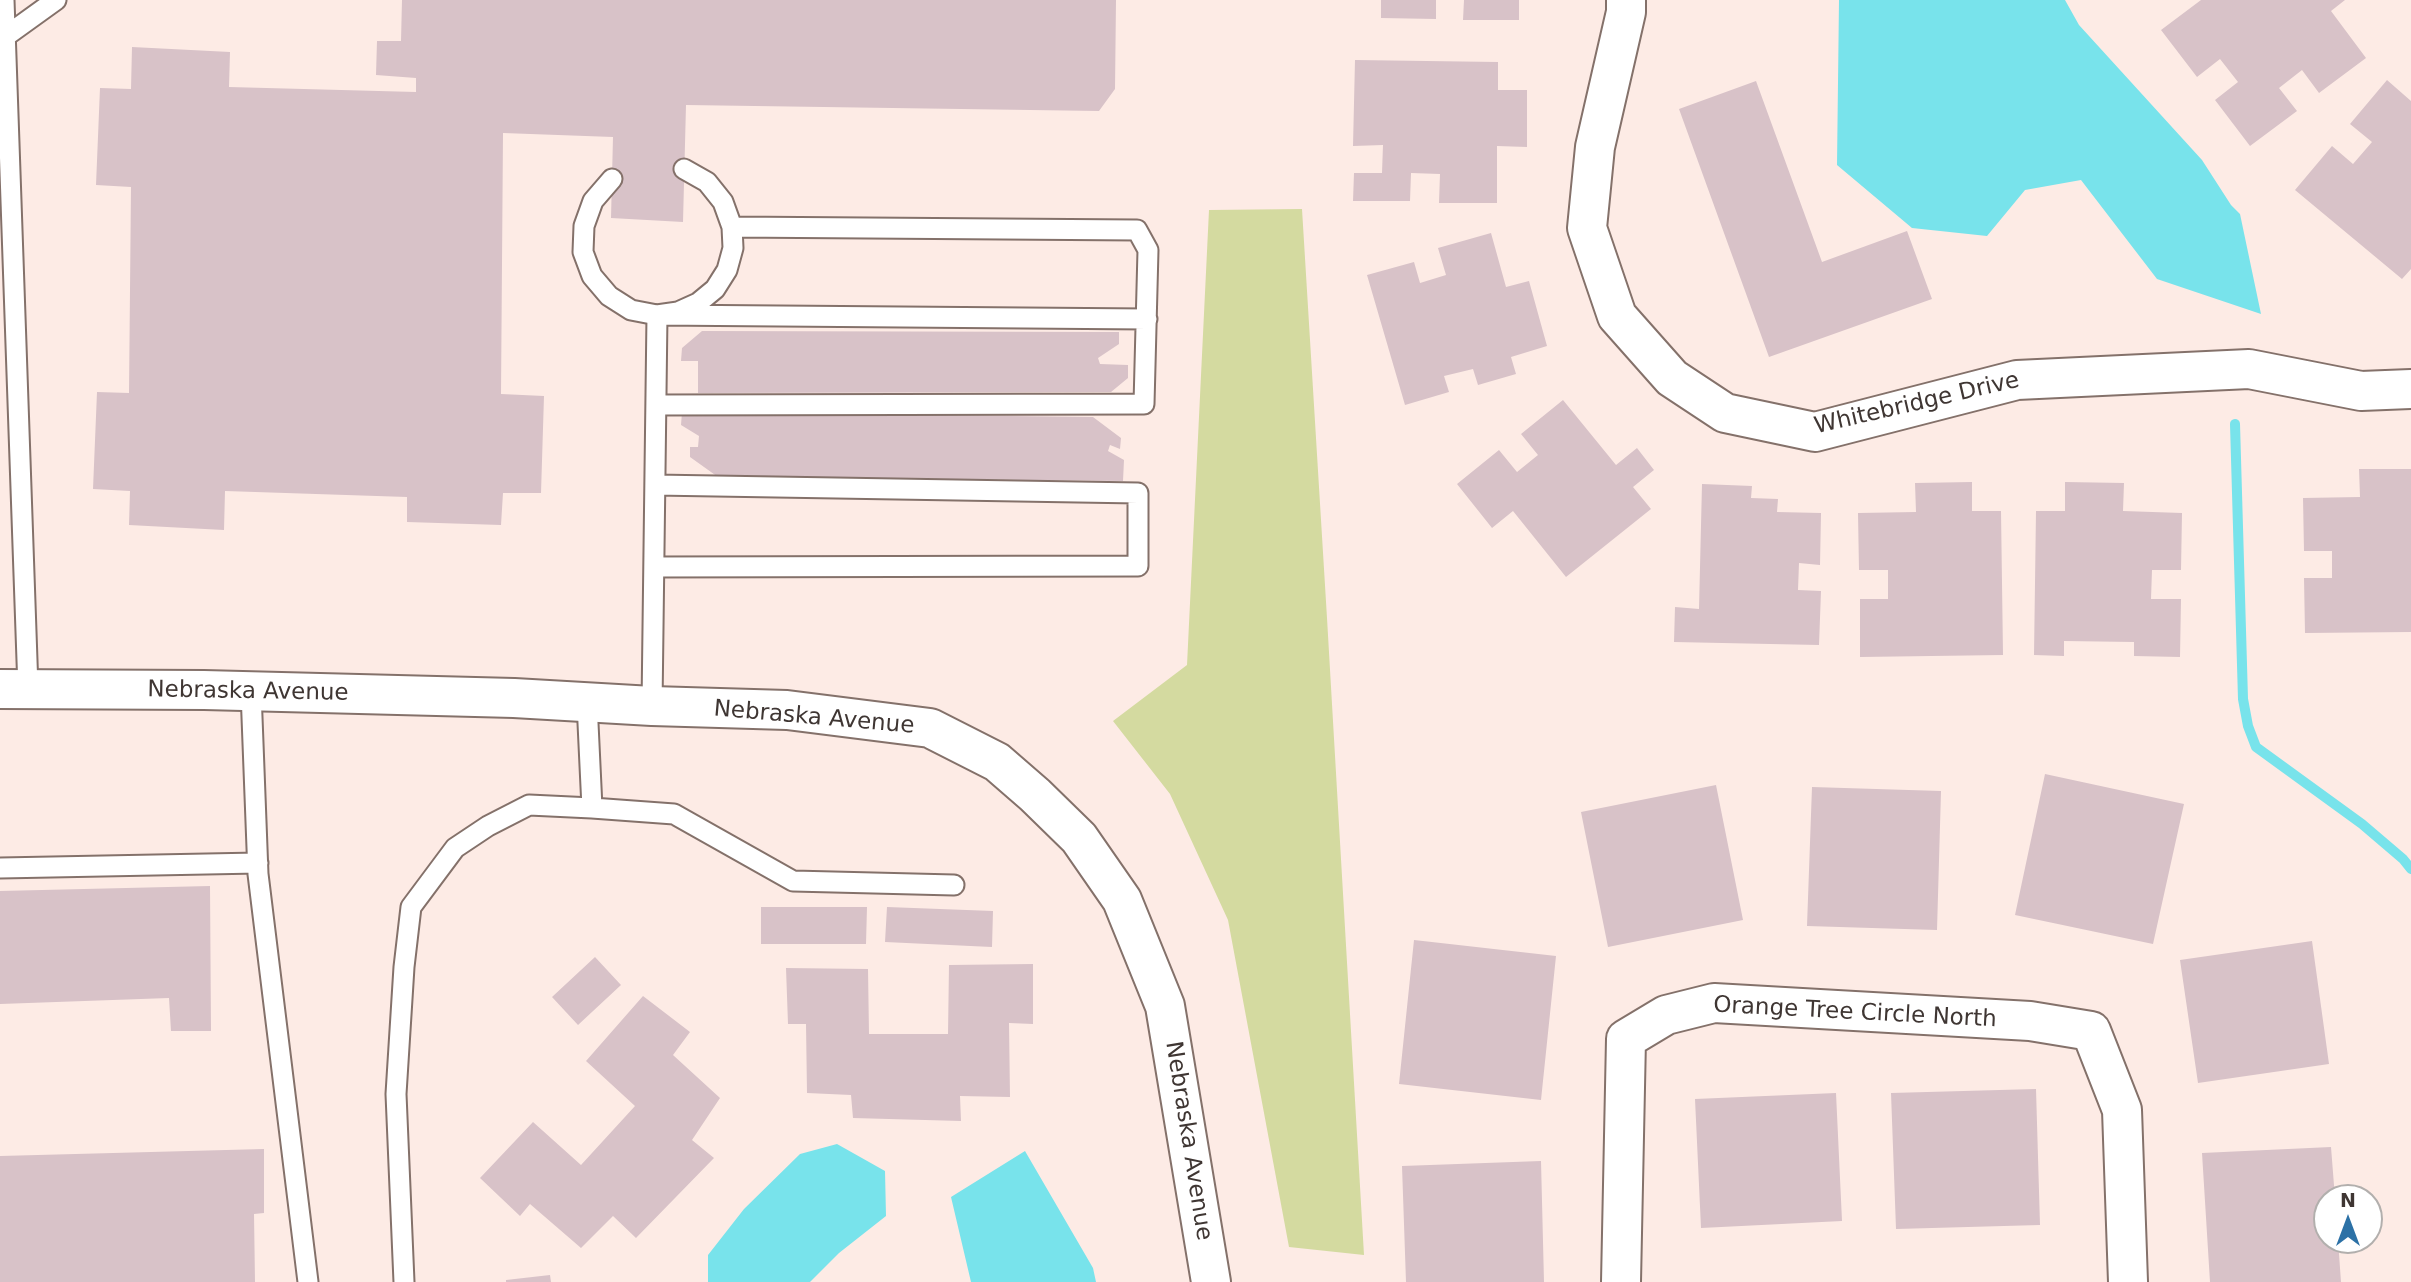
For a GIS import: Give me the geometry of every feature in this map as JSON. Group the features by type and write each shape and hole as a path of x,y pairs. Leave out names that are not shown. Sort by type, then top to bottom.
{"street":[{"name":"Whitebridge Drive","path":"1626,0 1626,12 1595,148 1587,228 1617,316 1672,378 1725,413 1815,432 2017,380 2249,369 2361,391 2411,389"},
{"name":"Nebraska Avenue","path":"14,689 251,691 514,698 787,710 930,728 997,762 1035,795 1079,838 1122,900 1165,1006 1211,1282"},
{"name":"Orange Tree Circle North","path":"1621,1282 1626,1039 1666,1015 1714,1003 2030,1021 2091,1031 2122,1110 2128,1282"}],"lane":[{"path":"4,0 20,471 14,689"},
{"path":"6,36 56,0"},
{"path":"657,315 678,312 698,303 716,289 727,270 733,248 732,226 723,202 707,182 684,169"},
{"path":"612,180 593,201 584,226 583,252 592,276 609,296 631,310 657,315 1147,319"},
{"path":"656,405 1144,404 1148,250 1137,230 732,226"},
{"path":"652,706 657,315"},
{"path":"0,472 20,471"},
{"path":"654,567 1138,566 1138,492 655,485"},
{"path":"251,691 258,863 308,1282"},
{"path":"587,702 592,808"},
{"path":"404,1282 396,1094 404,967 411,906 454,848 528,805 674,814 793,881 954,885"},
{"path":"0,868 258,863"}],"green space":[{"path":"1302,209 1364,1255 1289,1247 1228,920 1170,794 1113,721 1187,665 1209,210"}],"water":[{"path":"1839,0 2065,0 2079,25 2202,160 2231,205 2240,214 2261,314 2157,279 2081,180 2025,190 1987,236 1912,228 1837,165"},
{"path":"837,1144 885,1171 886,1216 839,1253 810,1282 708,1282 708,1255 744,1209 800,1154"},
{"path":"1025,1151 1093,1268 1096,1282 971,1282 951,1197"}],"building":[{"path":"402,0 1116,0 1115,89 1099,111 686,105 683,222 611,218 613,137 503,133 501,394 544,396 541,493 503,493 501,525 407,522 407,497 225,491 224,530 129,525 130,491 93,489 97,392 129,393 131,187 96,185 100,88 131,89 132,47 230,52 229,87 416,92 416,78 376,75 377,41 401,41"},
{"path":"1381,0 1436,0 1436,19 1381,18"},
{"path":"1464,0 1519,0 1519,20 1463,20"},
{"path":"2201,0 2345,0 2331,11 2366,58 2319,93 2302,70 2279,88 2297,111 2250,146 2215,100 2238,82 2220,59 2197,77 2161,30"},
{"path":"1355,60 1498,62 1498,90 1527,90 1527,147 1497,146 1497,203 1439,203 1440,174 1411,173 1410,201 1353,201 1354,173 1382,173 1383,145 1353,146"},
{"path":"2387,80 2411,101 2411,269 2402,279 2295,190 2332,146 2353,164 2372,142 2350,124"},
{"path":"1756,81 1822,262 1907,231 1932,299 1769,357 1679,109"},
{"path":"1491,233 1506,287 1529,281 1547,346 1511,357 1516,374 1478,385 1473,369 1444,376 1449,392 1405,405 1367,275 1414,262 1420,283 1446,275 1438,248"},
{"path":"702,331 1119,332 1119,344 1098,358 1100,364 1128,365 1128,378 1111,392 698,393 698,361 681,361 682,348"},
{"path":"1563,400 1616,465 1637,448 1654,470 1633,487 1651,509 1566,577 1513,511 1492,528 1457,484 1499,450 1517,472 1538,455 1521,434"},
{"path":"682,412 1093,417 1121,438 1120,449 1110,445 1108,451 1124,460 1123,481 718,477 690,457 690,447 698,447 699,436 681,425"},
{"path":"2359,469 2411,469 2411,632 2305,633 2304,578 2332,578 2332,551 2304,551 2303,498 2360,497"},
{"path":"1972,482 1972,511 2001,511 2003,655 1860,657 1860,599 1888,599 1888,570 1859,570 1858,513 1916,512 1915,483"},
{"path":"2065,482 2124,483 2123,511 2182,513 2181,570 2152,570 2151,599 2181,599 2180,657 2134,656 2134,642 2064,641 2064,656 2034,655 2036,511 2065,511"},
{"path":"1702,484 1752,486 1751,498 1778,499 1777,512 1821,513 1820,565 1799,563 1798,590 1821,591 1819,645 1674,642 1675,607 1699,609"},
{"path":"2045,774 2184,804 2153,944 2015,915"},
{"path":"1716,785 1743,920 1608,947 1581,812"},
{"path":"1812,787 1941,791 1937,930 1807,926"},
{"path":"210,886 211,1031 171,1031 169,998 0,1004 0,891"},
{"path":"761,907 867,907 866,944 761,944"},
{"path":"887,907 993,911 992,947 885,942"},
{"path":"1414,940 1556,956 1541,1100 1399,1084"},
{"path":"2312,941 2329,1064 2198,1083 2180,960"},
{"path":"595,957 621,985 578,1025 552,997"},
{"path":"1033,964 1033,1024 1009,1023 1010,1097 960,1096 961,1121 853,1118 851,1095 807,1093 806,1024 788,1024 786,968 868,969 869,1034 948,1034 949,965"},
{"path":"643,996 690,1032 673,1055 720,1098 692,1140 714,1158 636,1238 613,1216 581,1248 530,1204 520,1216 480,1178 533,1122 581,1165 635,1106 586,1061"},
{"path":"2036,1089 2040,1225 1896,1229 1891,1093"},
{"path":"1836,1093 1842,1221 1701,1228 1695,1099"},
{"path":"2331,1147 2334,1184 2313,1184 2313,1254 2339,1254 2341,1282 2210,1282 2202,1153"},
{"path":"264,1149 264,1213 254,1214 255,1282 0,1282 0,1156"},
{"path":"1541,1161 1544,1282 1406,1282 1402,1166"},
{"path":"550,1275 551,1282 506,1282 506,1280"}],"waterway":[{"path":"2235,424 2243,699 2248,726 2256,747 2362,824 2411,869"}]}
